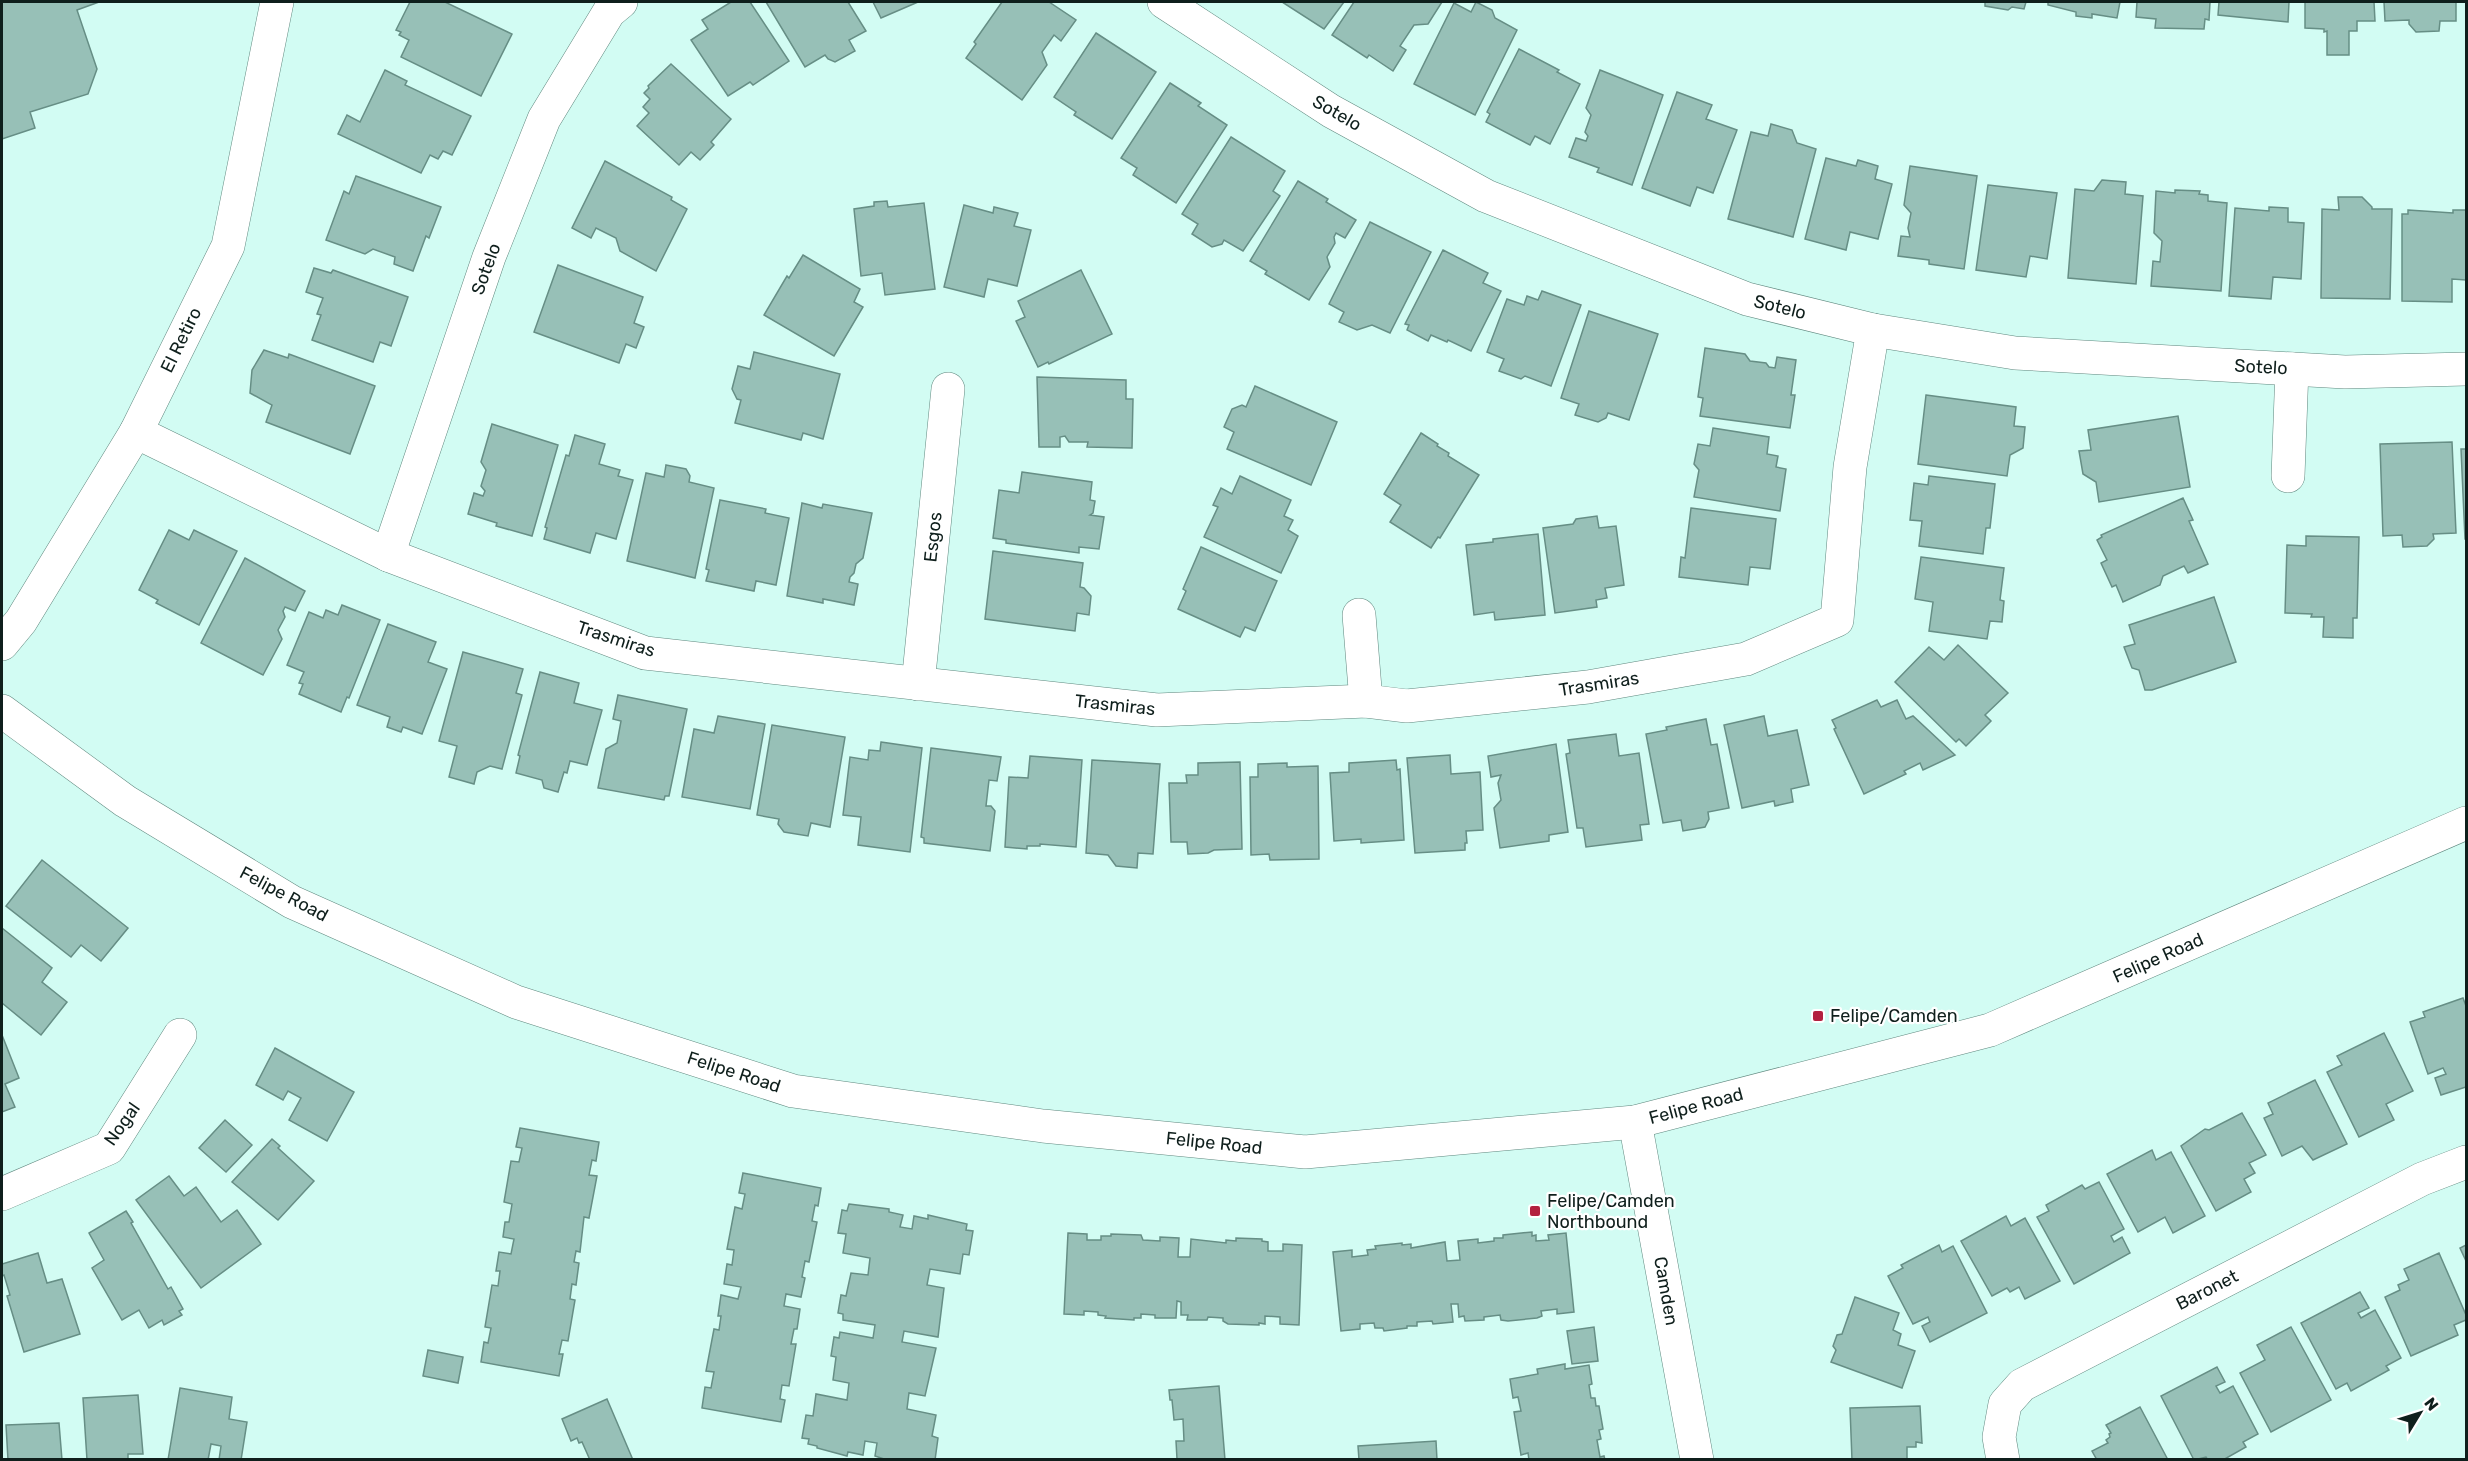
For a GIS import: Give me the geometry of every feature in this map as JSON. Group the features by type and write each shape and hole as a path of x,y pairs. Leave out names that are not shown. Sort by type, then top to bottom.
{"street":[{"name":"El Retiro","path":"2,644 21,621 136,432 228,246 277,2"},
{"name":"Sotelo","path":"388,555 489,257 544,119 609,12 621,2"},
{"name":"Sotelo","path":"1164,2 1331,111 1486,196 1747,299 1873,330 2015,353 2345,372 2466,369"},
{"name":"Trasmiras","path":"136,432 388,555 645,652 1157,710 1366,701 1407,706 1588,687 1746,659 1837,620 1850,466 1873,330"},
{"path":"2288,476 2292,369"},
{"name":"Esgos","path":"918,684 948,389"},
{"path":"1359,615 1366,701"},
{"name":"Felipe Road","path":"2,711 125,801 292,902 516,1002 794,1091 1042,1126 1305,1152 1635,1122 1990,1030 2466,823"},
{"name":"Nogal","path":"2,1194 109,1148 180,1035"},
{"name":"Camden","path":"1635,1122 1697,1460"},
{"name":"Baronet","path":"2003,1460 1999,1437 2005,1404 2022,1385 2422,1179 2466,1162"}],"building":[{"path":"2,2 99,2 77,10 97,69 88,94 30,112 35,128 2,139"},
{"path":"410,2 445,2 512,34 481,96 401,57 409,40 399,35 401,32 396,30"},
{"path":"731,2 750,2 789,61 753,85 750,82 728,96 691,40 708,29 702,20"},
{"path":"766,2 848,2 866,31 849,40 855,51 835,62 825,55 805,67"},
{"path":"873,2 918,2 881,18"},
{"path":"1002,2 1049,2 1076,20 1061,41 1054,35 1042,52 1047,65 1022,100 966,58 976,44 974,42"},
{"path":"1282,2 1344,2 1324,29"},
{"path":"1354,2 1442,2 1428,24 1414,25 1400,46 1406,50 1393,71 1369,55 1367,58 1332,35"},
{"path":"1476,2 1492,10 1495,18 1517,30 1475,115 1414,84 1454,3 1471,12"},
{"path":"1985,2 2026,2 2024,9 2012,7 2008,10 1985,6"},
{"path":"2048,2 2120,2 2117,18 2092,14 2092,18 2076,16 2076,12 2048,5"},
{"path":"2137,2 2210,2 2209,20 2205,19 2204,29 2155,28 2156,19 2136,17"},
{"path":"2219,2 2289,2 2288,22 2218,15"},
{"path":"2305,2 2374,2 2375,21 2357,21 2357,31 2349,31 2349,55 2327,55 2327,31 2305,28"},
{"path":"2384,2 2456,2 2456,21 2440,21 2439,31 2416,32 2409,24 2409,20 2385,21"},
{"path":"1096,33 1156,72 1112,139 1074,115 1076,112 1054,97"},
{"path":"1519,49 1580,84 1550,144 1535,136 1530,145 1486,122 1490,114 1487,112"},
{"path":"671,64 731,119 711,142 714,145 700,160 691,152 679,165 637,126 649,113 643,107 650,99 644,93 649,88 648,86"},
{"path":"385,70 407,81 405,85 471,116 452,155 443,151 438,159 430,155 421,173 338,134 347,115 360,122"},
{"path":"1600,70 1663,95 1632,185 1597,172 1599,168 1569,157 1576,138 1586,141 1588,136 1585,132 1591,115 1586,108"},
{"path":"1170,83 1201,103 1198,106 1227,125 1176,203 1133,175 1137,168 1121,158"},
{"path":"1677,92 1712,105 1706,119 1737,130 1713,193 1697,187 1690,206 1642,188"},
{"path":"1771,124 1792,130 1797,143 1816,149 1793,237 1728,219 1751,132 1768,136"},
{"path":"1231,137 1285,171 1273,191 1280,196 1243,251 1224,240 1222,244 1212,247 1192,234 1198,224 1182,214"},
{"path":"1826,158 1856,166 1858,160 1878,166 1875,179 1892,184 1878,239 1850,232 1846,250 1805,239"},
{"path":"605,161 672,197 671,200 687,209 656,271 620,251 616,238 596,228 591,238 572,228"},
{"path":"1910,166 1977,176 1964,269 1929,264 1929,260 1898,256 1901,236 1910,237 1908,228 1911,213 1904,205"},
{"path":"356,176 441,207 429,238 426,236 413,271 394,264 395,257 373,249 365,254 326,240 344,191 349,194"},
{"path":"2102,180 2126,182 2125,194 2143,196 2136,284 2068,278 2075,189 2094,191"},
{"path":"1298,181 1328,199 1326,202 1356,220 1345,238 1336,233 1335,243 1327,257 1330,267 1309,300 1265,274 1267,271 1250,261"},
{"path":"1988,185 2057,193 2047,259 2030,256 2026,277 1976,270"},
{"path":"2175,190 2200,191 2199,194 2208,195 2208,201 2227,203 2221,291 2151,286 2153,261 2160,262 2162,241 2154,233 2156,191 2175,193"},
{"path":"2338,197 2362,197 2372,209 2392,209 2390,299 2321,298 2322,209 2339,210"},
{"path":"887,201 888,207 924,203 935,289 885,295 882,273 861,276 854,209 874,206 874,202"},
{"path":"964,205 993,213 994,207 1018,213 1014,226 1031,230 1017,286 988,279 984,297 944,287"},
{"path":"2269,207 2288,208 2288,222 2304,223 2301,279 2273,277 2271,299 2229,296 2235,208 2269,211"},
{"path":"2408,210 2453,213 2453,210 2466,210 2466,280 2452,279 2452,302 2402,301 2402,214 2408,214"},
{"path":"1370,222 1431,252 1390,333 1372,325 1357,330 1339,322 1344,312 1329,304"},
{"path":"1443,250 1488,273 1483,283 1501,291 1471,351 1431,335 1428,341 1407,330 1409,325 1405,324"},
{"path":"803,255 860,289 854,302 863,307 834,356 764,315 787,276 789,278"},
{"path":"558,265 643,297 634,323 644,327 636,348 626,344 619,363 534,332"},
{"path":"314,268 331,273 333,270 408,297 391,346 380,342 373,362 312,340 321,315 317,314 323,298 306,292"},
{"path":"1081,270 1112,334 1038,367 1016,321 1025,317 1018,301"},
{"path":"1542,291 1581,305 1551,386 1525,376 1521,379 1499,371 1504,359 1487,352 1507,299 1524,305 1527,296 1538,300"},
{"path":"1589,311 1658,334 1629,420 1608,413 1606,418 1598,422 1575,415 1579,404 1561,398"},
{"path":"1705,348 1745,354 1750,361 1766,363 1769,367 1775,368 1777,357 1796,360 1791,395 1795,395 1790,428 1700,416 1703,398 1698,397"},
{"path":"264,350 288,358 289,354 375,386 350,454 266,422 272,405 250,393 252,370"},
{"path":"754,352 840,374 823,439 803,433 801,440 735,423 741,400 737,399 732,389 738,366 750,369"},
{"path":"1037,377 1126,380 1126,399 1133,399 1132,448 1087,447 1088,442 1069,442 1065,436 1060,437 1060,447 1039,447"},
{"path":"1255,386 1337,422 1311,485 1227,449 1234,432 1224,427 1232,409 1242,405 1246,407"},
{"path":"1926,395 2016,407 2014,426 2025,427 2023,448 2010,455 2007,476 1918,464"},
{"path":"2178,416 2190,487 2099,502 2096,482 2083,474 2079,451 2091,450 2088,430"},
{"path":"492,424 558,445 532,536 496,526 497,523 468,514 474,493 483,496 485,491 481,486 486,470 481,462"},
{"path":"1713,428 1769,437 1767,454 1778,456 1776,467 1786,469 1780,511 1694,497 1699,470 1694,464 1698,444 1710,446"},
{"path":"1421,433 1449,453 1448,456 1479,475 1440,538 1438,537 1431,548 1390,522 1401,505 1384,494"},
{"path":"575,435 605,444 599,464 620,470 618,476 633,480 616,539 596,533 590,553 544,539 547,528 545,527 566,455 569,456"},
{"path":"2452,442 2456,533 2433,534 2434,539 2427,546 2403,547 2402,535 2383,536 2380,444"},
{"path":"2461,449 2466,449 2466,539 2465,539"},
{"path":"666,465 686,469 690,476 689,482 714,488 695,578 627,561 646,473 664,477"},
{"path":"1022,472 1092,482 1090,500 1095,501 1093,513 1090,515 1104,517 1099,549 1079,547 1079,553 1006,543 1006,540 993,538 999,490 1019,493"},
{"path":"1240,476 1291,500 1284,516 1293,520 1288,530 1298,536 1281,573 1204,537 1218,507 1213,505 1221,488 1232,494"},
{"path":"1929,476 1995,484 1990,528 1986,528 1983,554 1919,546 1922,521 1910,520 1914,483 1928,485"},
{"path":"2183,498 2193,520 2189,521 2208,564 2188,573 2184,566 2163,576 2160,585 2123,602 2116,585 2112,587 2101,563 2107,560 2097,540 2102,537 2101,535"},
{"path":"720,500 766,509 765,513 789,518 776,585 756,581 754,591 706,581 709,570 706,569"},
{"path":"802,503 822,508 823,504 872,513 863,558 856,564 849,582 858,584 854,605 823,599 823,603 787,596"},
{"path":"1691,508 1776,519 1770,569 1750,567 1748,585 1679,577 1681,557 1685,558"},
{"path":"1597,516 1599,528 1616,526 1624,585 1605,588 1607,598 1596,600 1597,607 1555,613 1543,528 1573,524 1576,519"},
{"path":"169,530 189,540 194,530 237,551 199,625 156,603 158,600 139,590"},
{"path":"1538,534 1545,615 1495,620 1494,612 1474,615 1466,545 1493,542 1493,539"},
{"path":"2306,536 2359,537 2357,618 2353,618 2353,638 2323,637 2324,617 2285,613 2287,545 2306,546"},
{"path":"1201,547 1277,581 1255,631 1245,627 1240,637 1178,609 1186,591 1183,589"},
{"path":"993,551 1083,563 1080,587 1091,596 1089,615 1077,613 1075,631 985,619"},
{"path":"1921,557 2004,568 2000,600 2004,601 2002,622 1990,621 1987,639 1929,631 1933,602 1915,599"},
{"path":"245,558 305,591 295,611 285,607 283,611 285,617 278,630 282,639 263,675 201,643"},
{"path":"2214,597 2236,662 2152,690 2145,690 2139,670 2132,668 2124,647 2135,644 2129,625"},
{"path":"342,605 380,620 349,698 347,697 341,712 299,694 303,684 299,683 304,672 287,665 309,612 323,618 326,610 338,615"},
{"path":"388,624 436,642 428,662 447,669 422,734 403,727 401,732 387,727 390,717 357,705"},
{"path":"1958,645 2008,693 1985,715 1991,721 1966,746 1959,739 1956,742 1895,682 1929,647 1944,660"},
{"path":"463,652 523,669 516,693 522,695 502,769 490,766 477,772 474,784 449,777 457,746 439,741"},
{"path":"540,672 579,683 574,703 602,710 587,765 570,761 558,792 544,788 542,780 516,773 520,756 518,755"},
{"path":"618,695 687,709 669,796 665,796 664,800 598,788 606,749 617,743 621,721 613,719"},
{"path":"1877,700 1881,707 1897,700 1906,719 1913,716 1955,755 1923,770 1920,763 1904,771 1906,774 1864,794 1832,720"},
{"path":"718,716 765,724 750,809 682,797 694,729 714,733"},
{"path":"1764,716 1768,736 1797,730 1809,785 1791,789 1793,802 1775,806 1774,801 1742,808 1724,725"},
{"path":"1706,719 1711,745 1717,744 1729,808 1708,812 1709,819 1705,827 1683,831 1681,820 1663,823 1646,734 1667,730 1666,727"},
{"path":"772,725 845,737 830,827 811,823 808,836 784,832 778,824 779,819 757,815"},
{"path":"1616,734 1619,756 1639,753 1649,824 1640,825 1642,840 1586,847 1583,828 1577,828 1566,754 1570,753 1568,740"},
{"path":"881,742 922,748 910,852 858,845 861,817 843,815 850,757 868,760 869,750 880,751"},
{"path":"1556,744 1568,832 1549,835 1549,841 1500,848 1494,808 1501,800 1498,783 1501,775 1491,777 1488,756"},
{"path":"931,748 1001,757 997,781 989,780 986,806 991,806 995,811 990,851 924,843 924,838 921,837"},
{"path":"1450,755 1451,774 1480,772 1483,830 1466,831 1465,850 1415,853 1407,758"},
{"path":"1030,756 1082,760 1076,847 1040,844 1040,846 1027,846 1027,849 1005,847 1009,777 1028,778"},
{"path":"1092,760 1160,764 1153,854 1138,853 1137,868 1116,866 1108,855 1086,853"},
{"path":"1396,760 1397,770 1400,769 1404,840 1361,843 1361,839 1334,841 1330,773 1349,772 1349,763"},
{"path":"1240,762 1242,849 1188,854 1187,842 1171,842 1169,783 1187,783 1186,775 1198,775 1198,763"},
{"path":"1287,763 1287,767 1318,766 1319,859 1270,860 1269,854 1251,855 1250,777 1258,777 1258,764"},
{"path":"42,860 128,928 101,961 81,945 71,957 6,906"},
{"path":"2,928 52,968 42,982 67,1002 41,1035 2,1003"},
{"path":"2463,998 2466,1006 2466,1087 2441,1095 2435,1078 2446,1074 2443,1068 2428,1074 2410,1022 2425,1017 2423,1012"},
{"path":"2384,1033 2413,1091 2386,1104 2394,1120 2359,1137 2327,1072 2342,1065 2337,1056"},
{"path":"2,1035 19,1078 5,1084 15,1107 2,1112"},
{"path":"275,1048 354,1092 327,1141 289,1120 301,1098 288,1091 283,1100 256,1085"},
{"path":"2315,1080 2347,1144 2313,1160 2302,1146 2282,1156 2264,1118 2273,1114 2268,1103"},
{"path":"2242,1113 2266,1155 2249,1163 2255,1173 2244,1179 2251,1192 2216,1211 2181,1146 2205,1129 2209,1130"},
{"path":"225,1120 252,1145 226,1172 199,1148"},
{"path":"520,1128 599,1142 596,1161 592,1160 589,1175 597,1176 589,1218 584,1217 580,1252 576,1251 574,1262 579,1263 576,1285 572,1284 570,1299 575,1300 568,1341 562,1340 559,1354 563,1354 559,1376 481,1362 484,1342 488,1343 491,1328 485,1327 492,1285 498,1286 500,1271 496,1271 499,1252 511,1254 514,1239 503,1237 505,1222 509,1222 512,1204 504,1202 511,1161 519,1162 522,1148 516,1147"},
{"path":"272,1139 280,1146 278,1148 314,1181 278,1220 232,1182"},
{"path":"2152,1150 2156,1160 2171,1152 2205,1216 2173,1233 2165,1217 2138,1232 2107,1174"},
{"path":"743,1173 821,1188 818,1206 815,1205 812,1221 817,1222 809,1262 805,1261 802,1277 805,1278 801,1297 786,1294 784,1306 800,1309 797,1329 794,1329 791,1344 796,1344 789,1386 782,1385 780,1399 785,1400 781,1422 702,1408 705,1387 711,1388 714,1372 706,1371 714,1329 719,1330 721,1295 738,1299 741,1287 724,1284 727,1264 732,1265 734,1250 727,1249 735,1207 742,1209 745,1194 739,1193"},
{"path":"169,1176 184,1196 196,1187 221,1222 237,1210 261,1244 201,1288 136,1200"},
{"path":"2099,1182 2124,1229 2111,1236 2114,1242 2122,1237 2130,1253 2074,1284 2037,1217 2049,1211 2046,1205 2082,1185 2085,1189"},
{"path":"849,1204 889,1209 889,1212 903,1215 900,1227 912,1229 914,1216 928,1219 928,1215 967,1224 966,1230 973,1231 969,1255 963,1254 960,1274 930,1269 927,1285 944,1288 938,1337 904,1331 902,1342 936,1348 925,1396 909,1393 907,1409 936,1415 932,1436 938,1438 935,1460 887,1460 875,1456 877,1443 865,1441 863,1455 848,1452 847,1456 817,1448 817,1446 808,1444 809,1439 802,1438 806,1415 813,1416 816,1394 847,1400 849,1383 833,1380 836,1357 831,1356 834,1337 839,1338 840,1332 873,1338 875,1325 843,1320 843,1314 838,1313 841,1295 846,1296 851,1273 868,1275 870,1258 843,1253 846,1234 838,1233 842,1210 847,1211"},
{"path":"126,1211 168,1289 171,1287 183,1309 179,1311 182,1315 164,1325 162,1320 149,1328 139,1310 122,1320 92,1268 104,1260 89,1233"},
{"path":"2006,1216 2011,1226 2025,1218 2060,1281 2025,1299 2019,1287 2010,1292 2007,1288 1992,1296 1961,1241"},
{"path":"1532,1232 1532,1236 1536,1235 1536,1241 1549,1240 1548,1235 1566,1233 1574,1312 1557,1314 1557,1309 1541,1311 1542,1316 1537,1318 1508,1321 1501,1320 1500,1315 1484,1317 1484,1320 1465,1321 1464,1316 1459,1317 1458,1304 1451,1304 1453,1322 1433,1324 1432,1321 1417,1322 1417,1326 1384,1331 1383,1328 1375,1328 1374,1323 1360,1324 1360,1329 1341,1331 1333,1252 1352,1250 1352,1257 1368,1255 1367,1250 1376,1249 1375,1246 1402,1243 1402,1245 1411,1244 1411,1248 1445,1242 1447,1261 1460,1260 1458,1241 1478,1239 1478,1243 1494,1241 1494,1238 1503,1238 1503,1235"},
{"path":"1068,1233 1087,1234 1087,1240 1101,1240 1101,1236 1111,1236 1111,1234 1141,1235 1143,1240 1160,1241 1160,1237 1179,1238 1178,1257 1190,1257 1191,1239 1226,1243 1226,1240 1236,1241 1236,1238 1262,1239 1268,1242 1268,1251 1283,1251 1283,1244 1302,1245 1299,1325 1280,1324 1280,1317 1265,1316 1265,1324 1259,1323 1259,1325 1228,1324 1223,1321 1223,1318 1208,1317 1207,1320 1187,1320 1188,1315 1181,1315 1181,1302 1177,1301 1176,1318 1155,1318 1155,1315 1141,1314 1141,1318 1134,1318 1134,1320 1105,1318 1106,1316 1098,1315 1098,1312 1084,1311 1084,1315 1064,1314"},
{"path":"1939,1245 1942,1252 1953,1246 1987,1313 1930,1342 1922,1326 1930,1322 1928,1317 1913,1324 1888,1276 1903,1268 1901,1265"},
{"path":"2466,1245 2466,1261 2460,1248"},
{"path":"38,1253 47,1283 62,1279 80,1334 24,1352 7,1296 10,1295 4,1275 2,1276 2,1264"},
{"path":"2439,1253 2466,1315 2466,1320 2454,1325 2458,1335 2411,1356 2385,1297 2400,1290 2398,1285 2409,1280 2404,1269"},
{"path":"2360,1292 2369,1308 2358,1313 2361,1318 2375,1310 2401,1358 2386,1366 2389,1370 2351,1391 2347,1383 2336,1389 2301,1323"},
{"path":"1855,1297 1899,1313 1893,1330 1901,1334 1898,1345 1915,1351 1902,1388 1831,1362 1836,1350 1833,1346 1837,1335 1842,1334"},
{"path":"1594,1327 1598,1361 1572,1364 1567,1331"},
{"path":"2291,1327 2331,1400 2271,1432 2240,1373 2265,1360 2257,1345"},
{"path":"428,1350 463,1357 458,1383 423,1376"},
{"path":"1565,1364 1565,1369 1589,1365 1592,1384 1589,1385 1591,1398 1595,1398 1596,1406 1599,1406 1603,1429 1599,1430 1601,1439 1597,1440 1600,1457 1604,1456 1605,1460 1529,1460 1528,1453 1521,1455 1514,1412 1521,1411 1518,1397 1513,1398 1510,1379 1538,1374 1537,1369"},
{"path":"2217,1367 2225,1382 2216,1386 2220,1393 2233,1386 2258,1434 2243,1442 2246,1447 2223,1460 2208,1460 2206,1457 2194,1460 2161,1396"},
{"path":"1219,1386 1225,1460 1175,1460 1177,1459 1176,1441 1184,1441 1183,1419 1174,1420 1169,1390"},
{"path":"180,1388 232,1397 229,1419 247,1422 241,1460 219,1460 221,1446 211,1444 208,1460 168,1460"},
{"path":"138,1395 143,1454 128,1454 128,1460 87,1460 83,1398"},
{"path":"607,1399 633,1460 590,1460 582,1442 579,1443 577,1438 571,1441 562,1419"},
{"path":"1920,1406 1922,1443 1916,1442 1916,1447 1907,1447 1907,1460 1852,1460 1850,1408"},
{"path":"2140,1407 2168,1460 2097,1460 2092,1451 2108,1443 2106,1440 2111,1433 2106,1425"},
{"path":"59,1423 62,1460 8,1460 6,1425"},
{"path":"1436,1441 1437,1460 1359,1460 1358,1446"}],"place":[{"name":"Felipe/Camden","path":"1818,1016"},
{"name":"Felipe/Camden Northbound","path":"1535,1211"}]}
